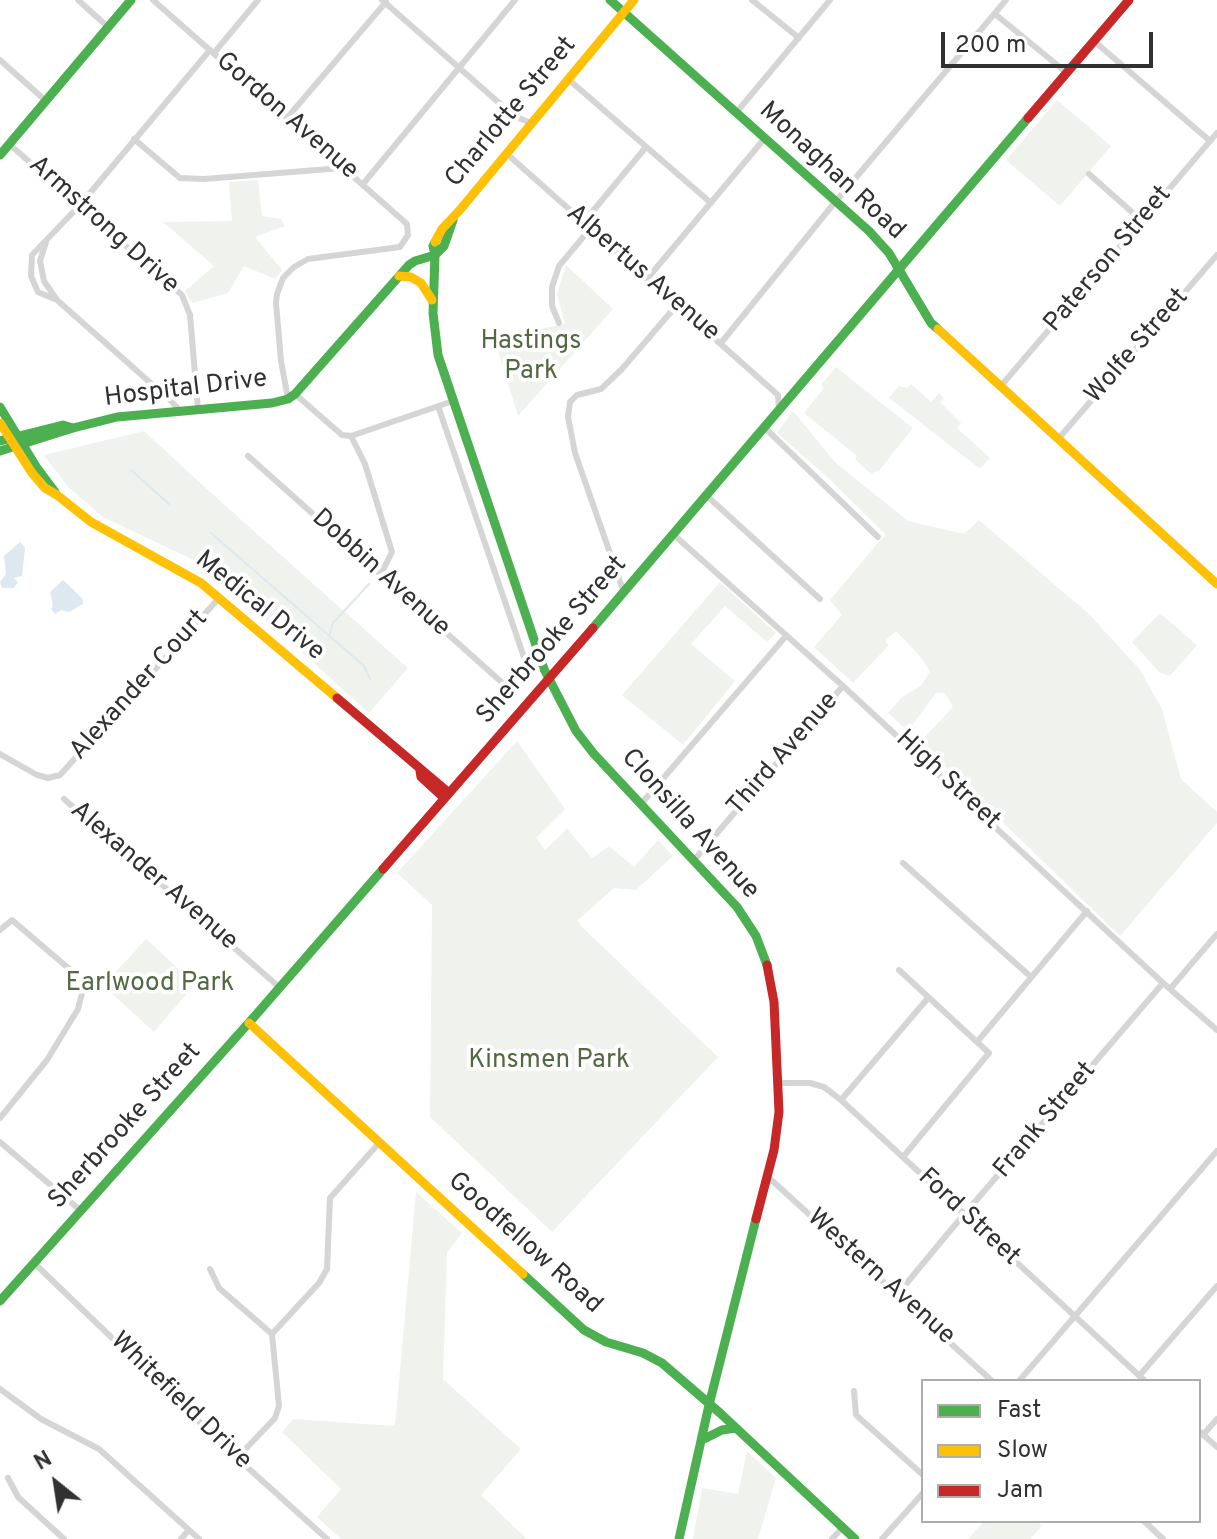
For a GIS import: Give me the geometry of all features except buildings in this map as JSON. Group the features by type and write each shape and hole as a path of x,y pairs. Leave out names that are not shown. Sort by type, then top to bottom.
{"main road":[{"path":"0,155 131,0"},
{"name":"Monaghan Road","path":"610,0 869,231 889,253 931,323 1217,584"},
{"name":"Charlotte Street","path":"433,301 435,239 634,0"},
{"name":"Sherbrooke Street","path":"0,1301 249,1023 624,593 1129,0"},
{"name":"Hospital Drive","path":"0,451 13,442 63,425 73,428 117,417 272,403 292,396 399,276 415,261 435,255"},
{"path":"399,276 411,277 421,283 433,301"},
{"name":"Clonsilla Avenue","path":"433,301 438,355 548,679 576,731 594,754 737,907 756,936 768,968 774,1002 779,1083 774,1150 709,1405 679,1539"},
{"name":"Medical Drive","path":"0,407 13,442"},
{"name":"Medical Drive","path":"0,423 57,495 91,522 201,583 420,771 421,777 447,796"},
{"name":"Goodfellow Road","path":"249,1023 584,1330 606,1342 643,1353 662,1363 855,1539"},
{"path":"702,1440 722,1430 736,1428"}],"street":[{"path":"78,0 108,27"},
{"name":"Gordon Avenue","path":"153,0 407,224 407,239 396,249 308,259 283,278 276,303 281,361 292,396"},
{"path":"57,300 38,292 31,276 32,255 80,205 134,139 258,0"},
{"path":"363,184 515,0"},
{"path":"752,0 799,38"},
{"path":"736,113 830,0"},
{"path":"721,343 1006,0"},
{"path":"287,118 385,1 514,116 531,123"},
{"path":"995,14 1067,73"},
{"path":"1094,41 1210,141"},
{"path":"0,60 46,101"},
{"path":"568,79 711,203"},
{"path":"514,116 522,134"},
{"name":"Paterson Street","path":"1000,387 1217,133"},
{"path":"647,279 765,138"},
{"path":"134,139 180,178 204,179 342,168"},
{"name":"Armstrong Drive","path":"9,144 182,295 190,315 198,409"},
{"path":"583,223 646,147"},
{"name":"Albertus Avenue","path":"506,153 778,395"},
{"path":"1089,174 1142,221"},
{"path":"559,323 552,306 552,287 559,266 590,229"},
{"path":"48,239 40,261 44,281 57,300 179,410"},
{"name":"Wolfe Street","path":"1059,438 1217,255"},
{"path":"624,593 575,453 568,417 570,402 577,395 601,389 676,306"},
{"path":"779,412 778,395 791,392 801,385"},
{"path":"292,396 342,435 351,436 453,401"},
{"name":"Dobbin Avenue","path":"248,456 507,687 514,689 521,683 527,666 438,406"},
{"path":"765,428 878,537"},
{"path":"351,436 365,464 392,552 381,574"},
{"path":"707,496 820,599"},
{"name":"High Street","path":"674,535 1217,1030"},
{"name":"Alexander Court","path":"60,775 219,598"},
{"path":"641,804 786,636"},
{"name":"Third Avenue","path":"694,860 843,686"},
{"name":"Alexander Avenue","path":"0,754 37,775 48,778 60,775"},
{"name":"Alexander Avenue","path":"64,799 279,987"},
{"path":"903,863 1031,977"},
{"path":"977,1042 1087,911"},
{"path":"0,930 12,920 74,973 83,989 78,1009 47,1060 0,1118"},
{"path":"1170,989 1217,934"},
{"path":"899,970 989,1053 903,1157"},
{"name":"Frank Street","path":"899,1296 1163,983"},
{"path":"841,1100 928,998"},
{"name":"Ford Street","path":"779,1083 810,1083 824,1087 841,1100 1142,1378"},
{"path":"0,1142 81,1211"},
{"path":"272,1334 319,1283 327,1269 330,1198 380,1142"},
{"path":"1021,1379 1217,1151"},
{"name":"Western Avenue","path":"767,1175 990,1379"},
{"name":"Whitefield Drive","path":"34,1263 237,1458 327,1539"},
{"path":"210,1269 219,1288 272,1334 279,1406 275,1418 237,1458"},
{"path":"1142,1378 1217,1286"},
{"path":"0,1389 41,1419 99,1449 199,1539"},
{"path":"854,1391 856,1415 921,1473"},
{"path":"1217,1419 1201,1433 1217,1447"},
{"path":"8,1478 18,1497 64,1539"},
{"path":"882,1539 921,1495"},
{"path":"1146,1523 1163,1539"},
{"path":"832,1539 842,1528"},
{"path":"181,1539 189,1530"}],"green space":[{"path":"1057,100 1111,146 1060,206 1006,160"},
{"path":"258,180 262,216 281,219 285,226 255,237 282,270 275,279 244,266 228,293 192,303 185,291 214,266 163,222 232,221 229,182"},
{"name":"Hastings Park","path":"566,265 613,309 518,416 494,338 565,324 557,294"},
{"path":"836,367 913,428 878,472 872,475 855,459 857,456 804,413"},
{"path":"911,384 931,402 939,393 944,398 940,402 961,423 957,428 990,458 984,465 979,468 889,398 899,386 907,388"},
{"path":"793,411 836,463 908,521 964,534 979,520 1090,615 1140,670 1162,709 1181,779 1217,812 1217,823 1120,936 920,742 953,707 945,693 936,693 908,731 888,713 902,697 921,686 930,671 896,631 885,641 889,645 853,683 814,647 842,615 830,600 886,535 777,433"},
{"path":"144,431 408,668 369,713 206,566 103,517 68,487 44,455"},
{"path":"720,582 776,633 767,642 725,606 691,644 735,681 683,745 622,695"},
{"path":"1160,613 1197,645 1170,676 1159,672 1132,642"},
{"name":"Kinsmen Park","path":"517,741 565,809 536,838 545,850 567,829 592,858 609,846 634,867 658,840 673,856 636,890 614,888 578,920 718,1057 552,1232 430,1117 432,905 397,873"},
{"name":"Earlwood Park","path":"146,939 195,984 154,1032 106,988 95,990 93,985 111,977"},
{"path":"416,1192 462,1233 447,1253 443,1379 521,1449 481,1495 527,1539 341,1539 317,1517 341,1489 282,1432 293,1419 395,1426"},
{"path":"747,1451 776,1478 758,1539 693,1539 702,1488 738,1494"},
{"path":"982,1523 1039,1523 1042,1526 1030,1539 968,1539"}],"shaded area":[{"path":"20,542 25,548 22,576 14,578 18,582 14,588 2,588 0,582 6,574 4,556"},
{"path":"63,580 83,599 83,604 69,612 61,610 55,614 51,609 50,592"}],"waterway":[{"path":"131,470 169,504"},
{"path":"211,533 364,666 370,679"},
{"path":"329,636 333,623 369,584"}],"traffic: fast":[{"path":"0,155 131,0"},
{"path":"610,0 869,231 889,253 931,323 938,329"},
{"path":"593,628 1028,118"},
{"path":"0,451 117,417 288,399 409,265 435,255 444,246 453,220"},
{"path":"435,242 433,313 438,355 544,669 576,731 737,907 756,936 767,965"},
{"path":"0,407 55,492"},
{"path":"0,441 63,425 73,428"},
{"path":"0,1301 383,869"},
{"path":"679,1539 756,1219"},
{"path":"523,1274 584,1330 606,1342 643,1353 662,1363 855,1539"},
{"path":"702,1440 722,1430 736,1428"}],"traffic: slow":[{"path":"435,242 442,229 634,0"},
{"path":"399,276 411,277 421,283 432,300"},
{"path":"938,329 1217,584"},
{"path":"0,423 45,488 91,522 201,583 337,698"},
{"path":"249,1023 523,1274"}],"traffic: jam":[{"path":"1028,118 1129,0"},
{"path":"383,869 593,628"},
{"path":"337,698 449,793"},
{"path":"420,771 421,777 444,798"},
{"path":"756,1219 774,1150 779,1112 774,1002 767,965"}]}
